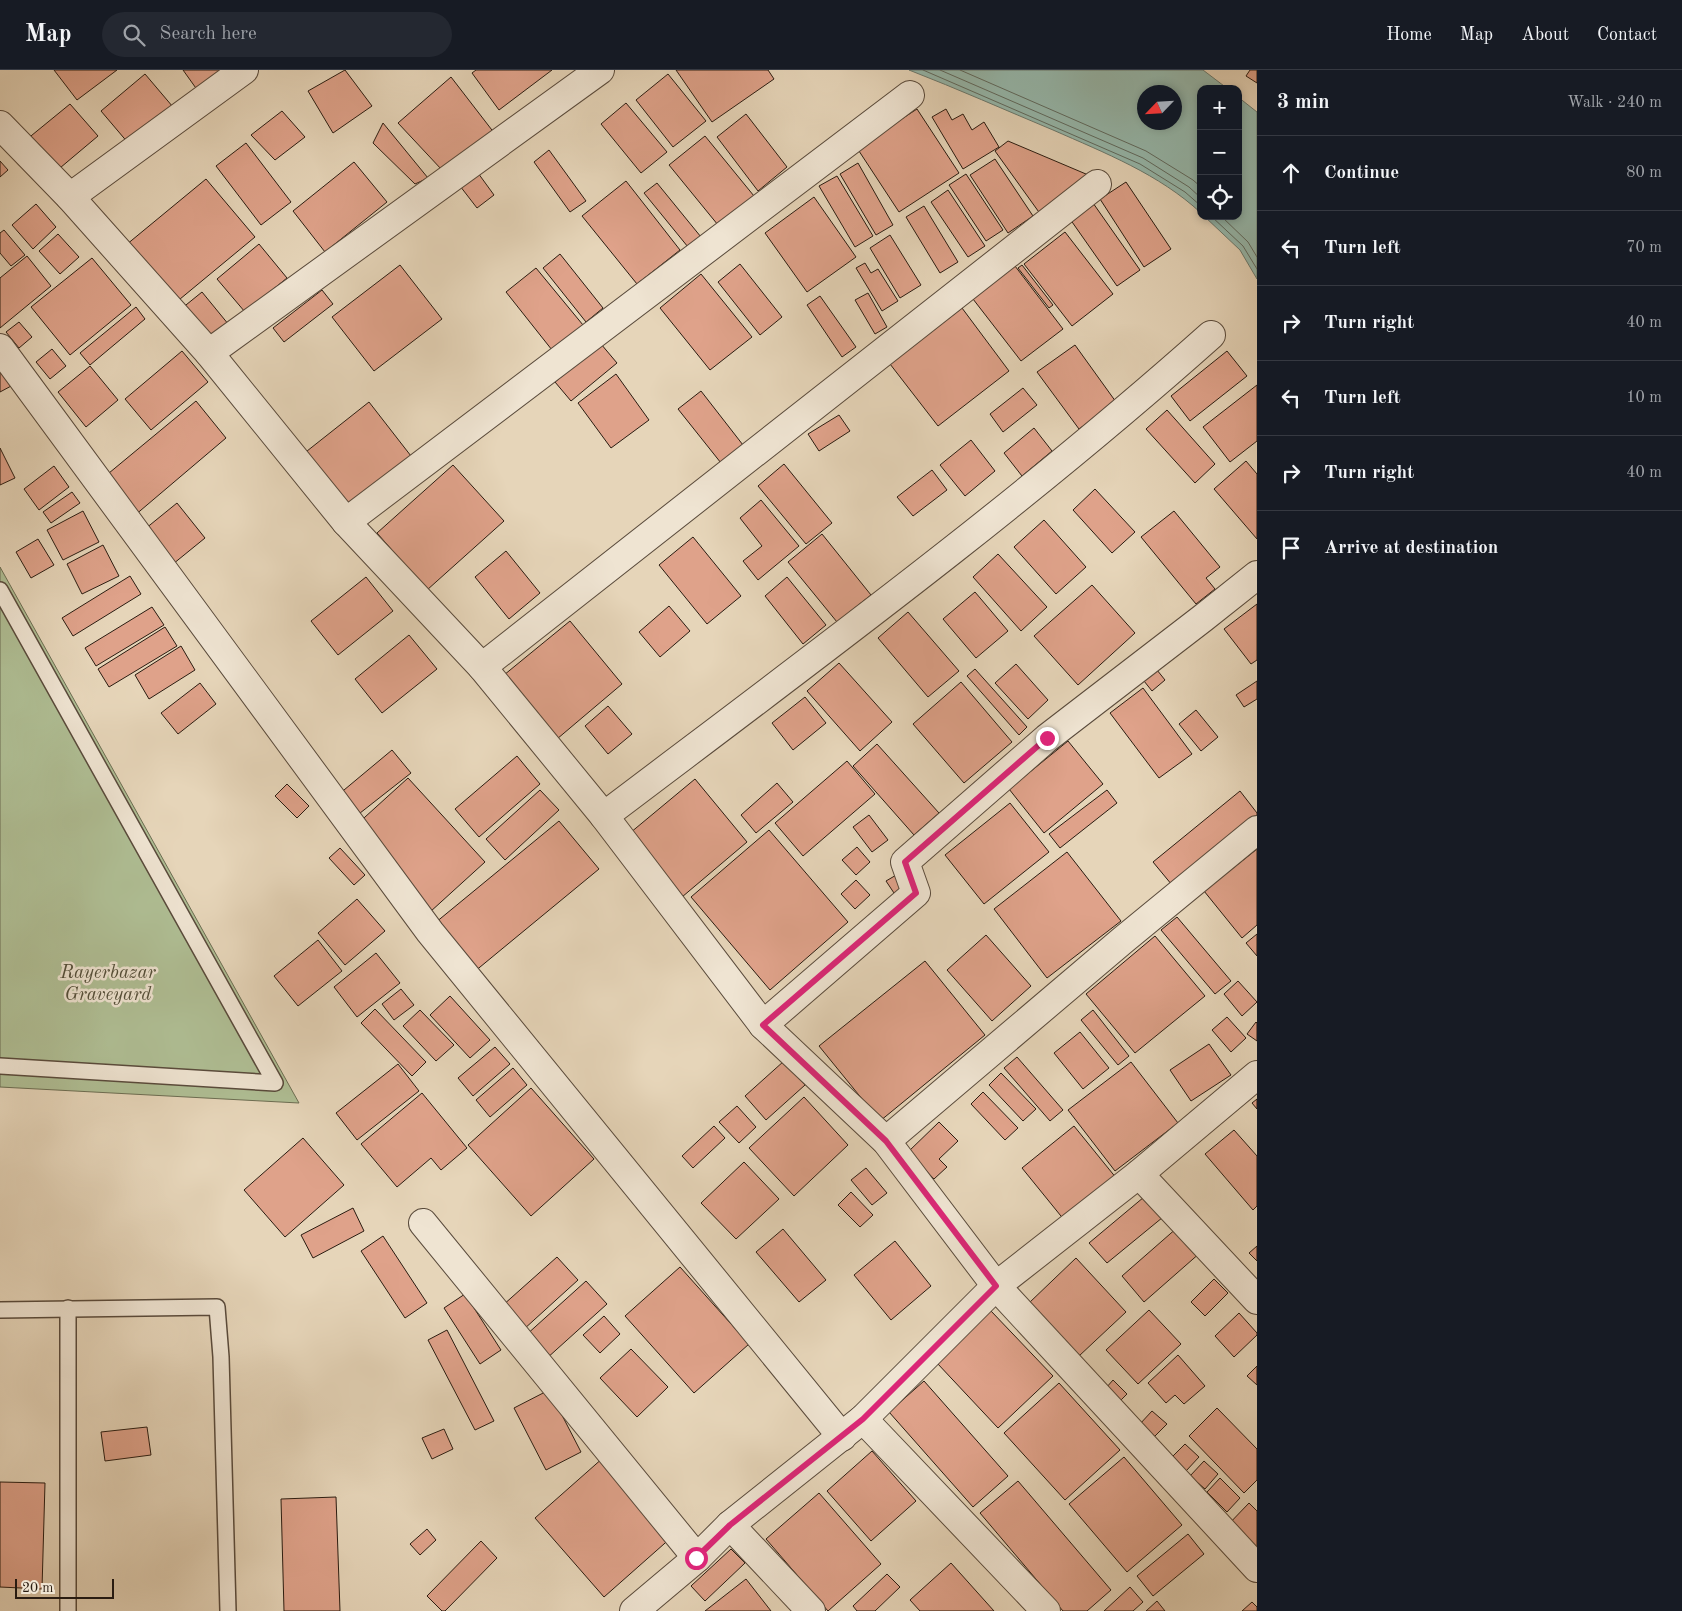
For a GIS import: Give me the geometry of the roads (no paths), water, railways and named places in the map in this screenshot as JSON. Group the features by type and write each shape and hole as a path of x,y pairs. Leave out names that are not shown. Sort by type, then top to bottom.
{"street":[{"path":"70,197 244,70"},
{"path":"209,353 600,70"},
{"path":"346,522 910,95"},
{"path":"0,125 70,197 209,353 346,522 482,667 604,816 763,1025 886,1141 996,1286 1257,1568"},
{"path":"482,667 1097,184"},
{"path":"604,816 884,605 1143,396 1211,335"},
{"path":"0,348 430,932 842,1437"},
{"path":"763,1025 916,893 905,862 1047,738 1257,575"},
{"path":"886,1141 1123,940 1257,830"},
{"path":"634,1611 696,1558 730,1525 863,1419 996,1286 1139,1174 1257,1075"},
{"path":"1139,1174 1257,1300"},
{"path":"423,1222 696,1558"},
{"path":"863,1419 1046,1611"},
{"path":"730,1525 811,1611"}],"lane":[{"path":"0,590 275,1082 0,1066"},
{"path":"0,1310 217,1307 221,1356 228,1611"},
{"path":"68,1308 68,1611"}],"water":[{"path":"909,70 1203,70 1223,85 1197,85 1197,210 1167,187 1131,166 1053,130"},
{"path":"1242,100 1257,112 1257,279 1240,250 1208,220 1242,220"}],"park label":[{"name":"Rayerbazar Graveyard","path":"108,984"}]}
